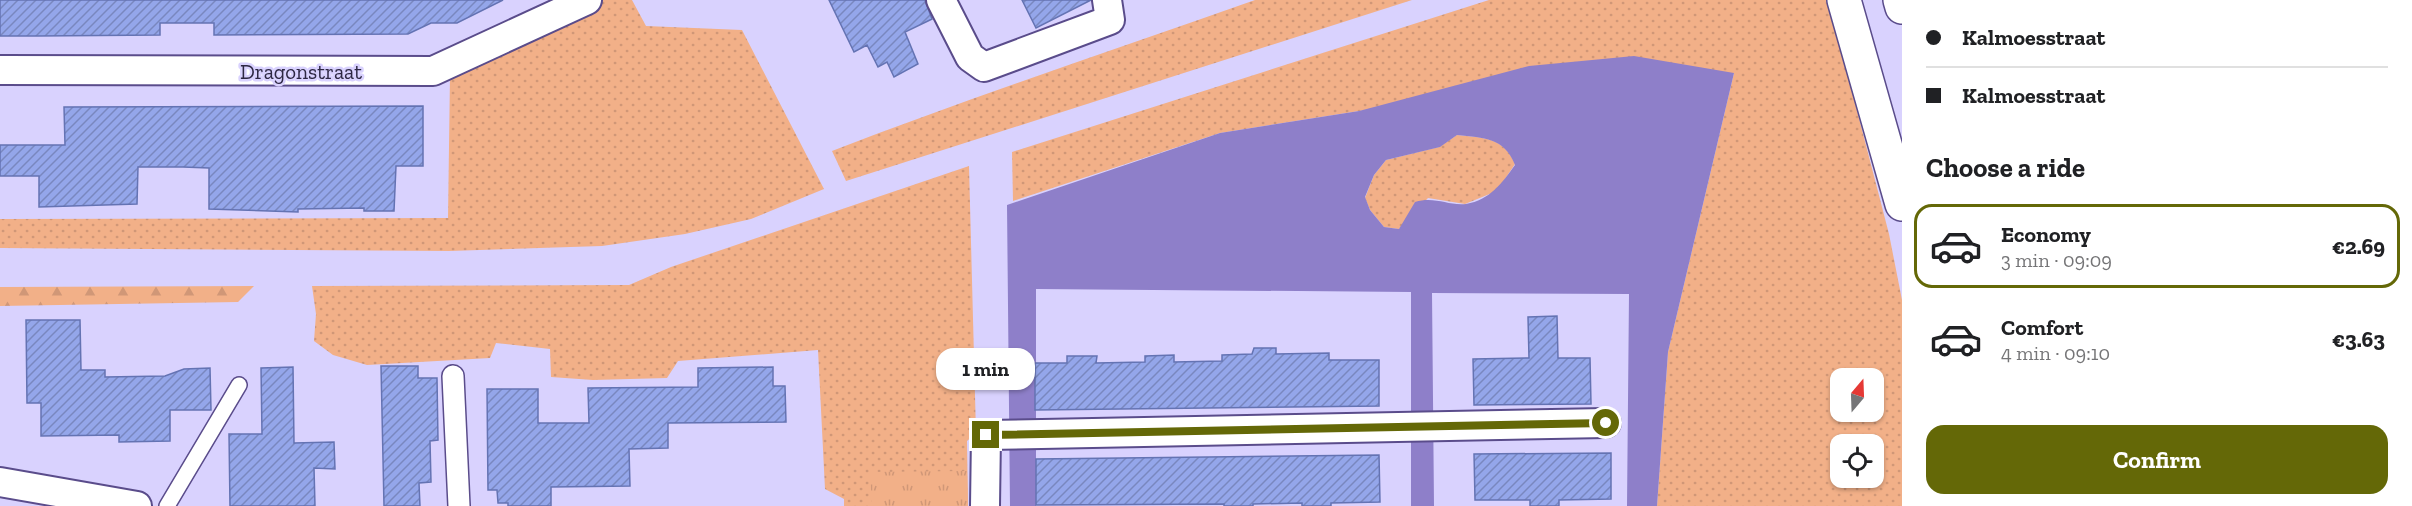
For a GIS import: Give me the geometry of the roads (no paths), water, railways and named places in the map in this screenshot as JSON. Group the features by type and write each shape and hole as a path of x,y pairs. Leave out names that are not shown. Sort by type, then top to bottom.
{"highway":[{"path":"1844,0 1902,204"},
{"path":"1900,0 1902,7"}],"street":[{"name":"Dragonstraat","path":"0,70 433,72 587,0"},
{"path":"941,0 970,57 984,67 1110,20 1107,0"},
{"path":"453,376 459,506"},
{"path":"985,506 997,435 1606,423"},
{"path":"0,482 137,506"}],"lane":[{"path":"167,506 239,385"}]}
